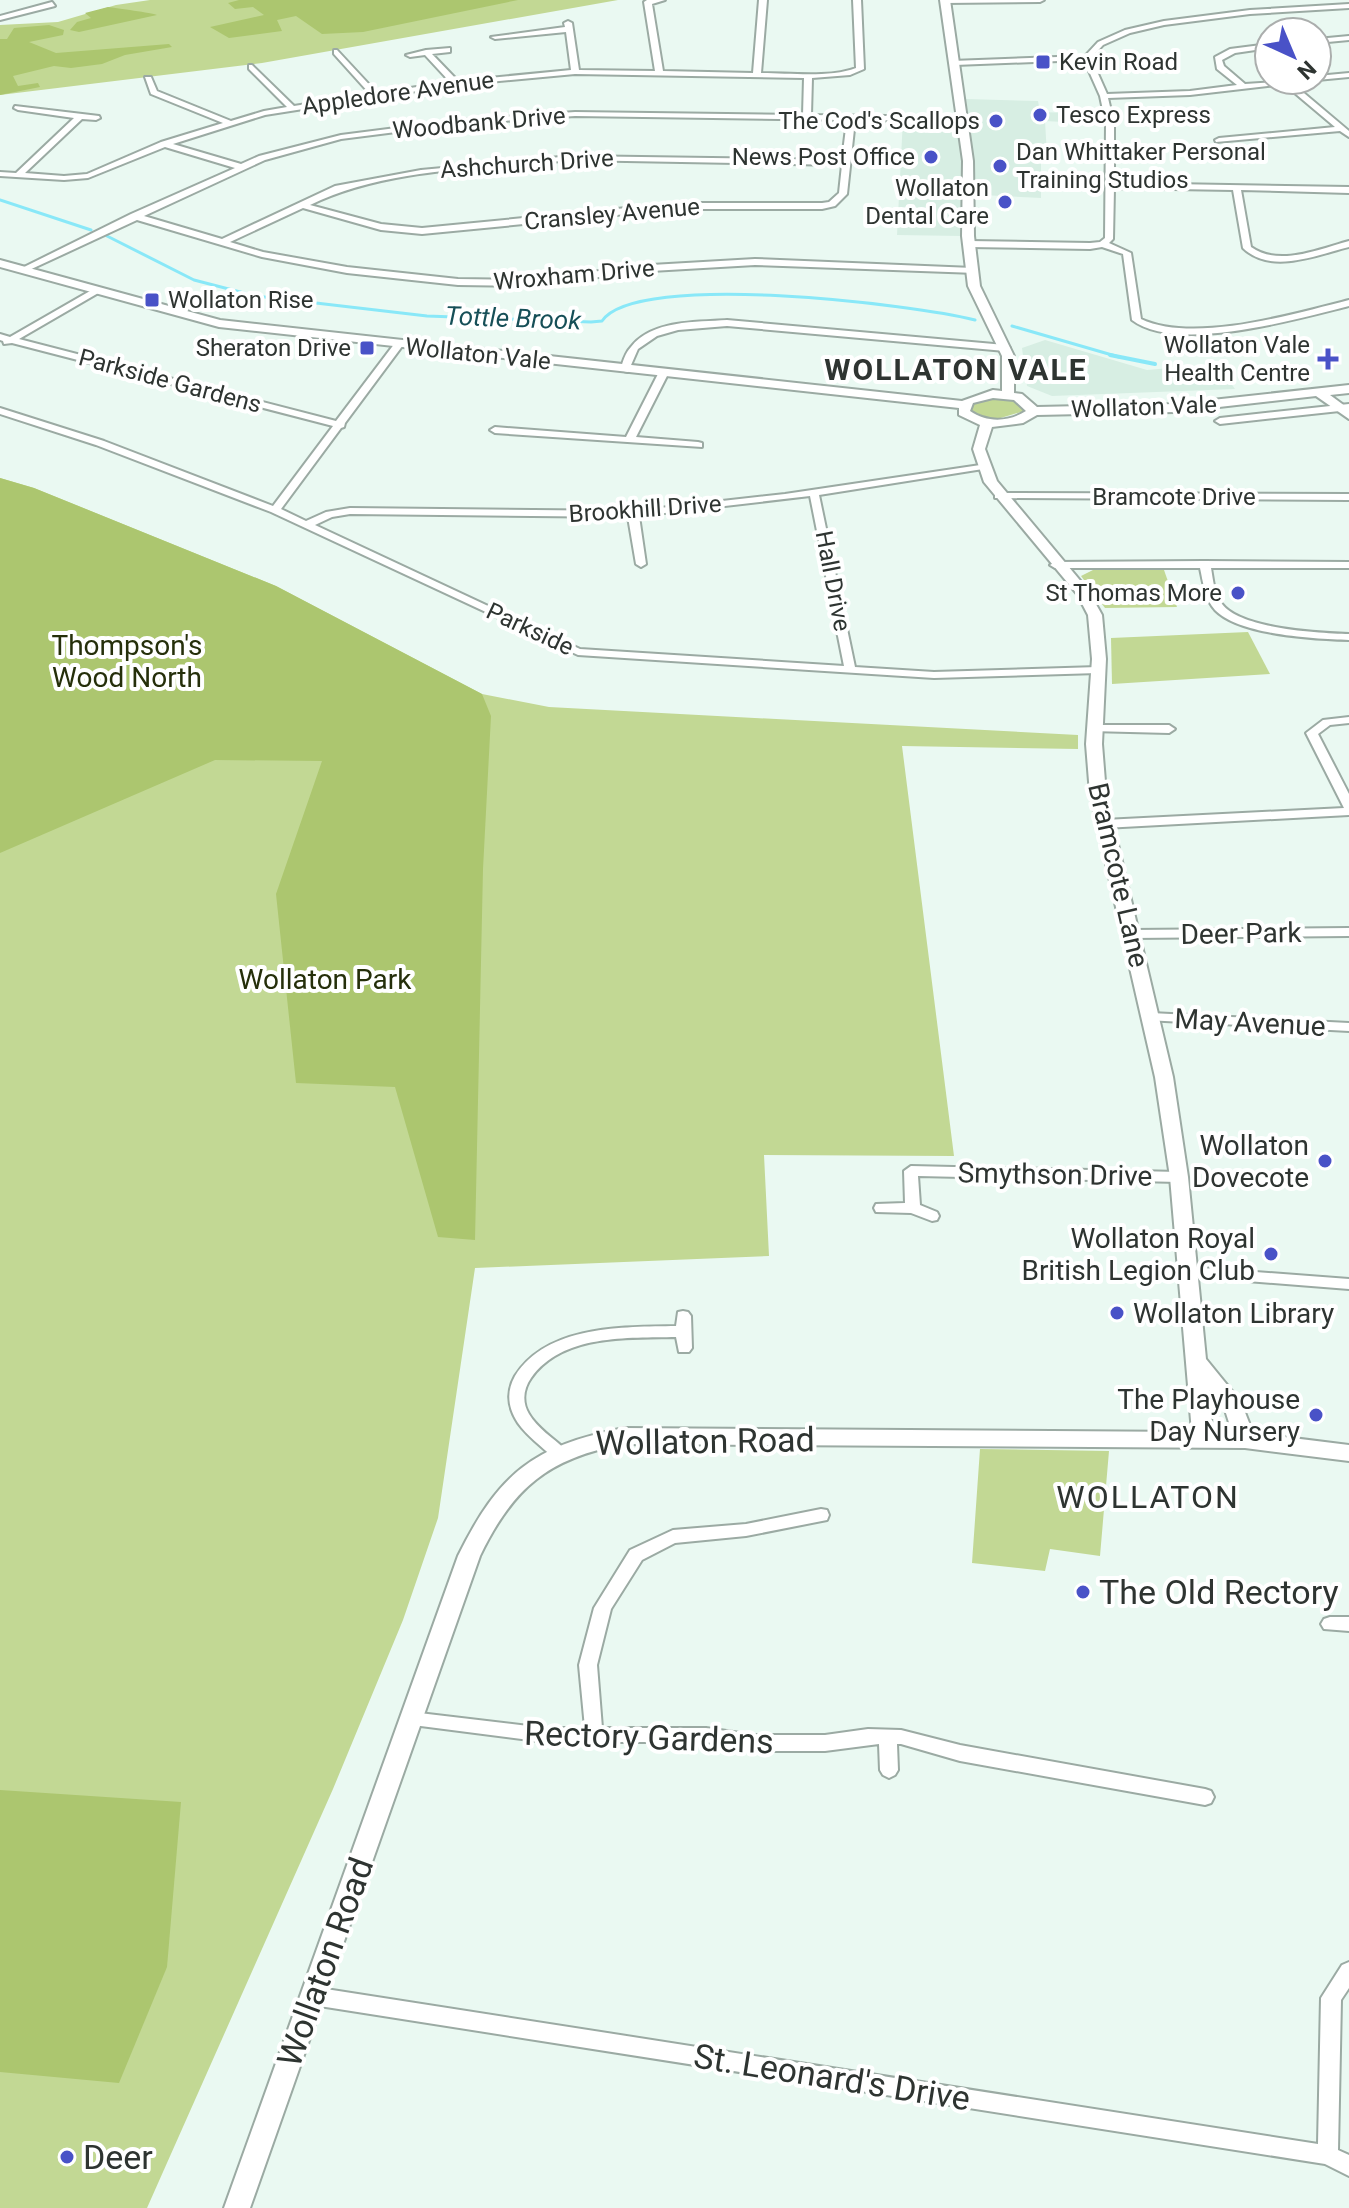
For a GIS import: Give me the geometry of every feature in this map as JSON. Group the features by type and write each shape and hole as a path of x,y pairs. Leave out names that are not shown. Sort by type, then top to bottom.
{"street":[{"path":"44,0 65,9"},
{"path":"659,72 648,2 661,0"},
{"path":"757,74 763,0"},
{"path":"842,14 857,14 857,0"},
{"path":"1008,395 1010,369 1005,348 979,300 973,271 964,119 945,1 1040,0"},
{"path":"0,18 52,4"},
{"path":"1103,244 1109,239 1110,124 1104,96 1087,58 1091,49 1103,40 1139,29 1222,15 1310,4 1349,6"},
{"path":"747,11 762,12"},
{"name":"Appledore Avenue","path":"0,174 88,176 164,144 291,107 456,83 575,72 808,76 858,71 857,14"},
{"path":"495,37 568,26 575,72"},
{"path":"1245,88 1220,67 1218,59 1233,51 1253,48"},
{"path":"410,55 447,50"},
{"path":"337,52 375,95"},
{"path":"426,52 456,83"},
{"path":"955,63 1087,58"},
{"path":"252,67 291,107"},
{"path":"807,115 808,76"},
{"path":"137,80 153,78 151,90 229,123"},
{"path":"1104,96 1253,87"},
{"path":"1302,96 1349,135"},
{"path":"18,108 96,118"},
{"name":"Woodbank Drive","path":"22,270 241,167 316,142 459,122 575,114 964,119"},
{"path":"17,176 80,116"},
{"name":"Cransley Avenue","path":"302,205 381,227 422,231 678,206 822,206 832,204 843,194 851,116"},
{"path":"1219,140 1340,129"},
{"path":"164,144 241,167"},
{"name":"Ashchurch Drive","path":"221,243 338,188 390,177 514,162 658,158 847,163"},
{"path":"1109,185 1349,190"},
{"path":"1237,190 1247,248 1253,254 1284,258 1349,244"},
{"name":"Wroxham Drive","path":"134,216 221,243 347,270 458,282 536,283 634,269 755,262 973,271"},
{"path":"969,244 1103,244 1127,253 1137,320 1158,331 1193,333 1349,303"},
{"name":"Wollaton Vale","path":"0,263 219,323 964,405 980,396 1008,395 1027,401 1034,411"},
{"path":"0,346 97,290"},
{"path":"625,370 637,344 652,335 716,324 1005,348"},
{"name":"Parkside Gardens","path":"0,337 341,425"},
{"path":"275,510 398,345"},
{"path":"631,437 663,374"},
{"name":"Wollaton Vale","path":"987,423 1023,418 1034,411 1175,408 1349,389"},
{"path":"1321,394 1346,410"},
{"path":"964,405 969,417 987,423 979,444 983,466"},
{"name":"Wollaton Vale","path":"1220,421 1346,410"},
{"name":"Parkside","path":"0,411 100,443 275,510 578,652 963,676 1098,670"},
{"path":"495,430 631,437 698,445"},
{"name":"Brookhill Drive","path":"308,524 330,514 350,511 633,514 814,493 983,466"},
{"name":"Bramcote Lane","path":"983,466 999,496 1055,565 1083,593 1095,615 1098,670 1094,729 1098,794 1151,1017 1179,1177 1203,1441"},
{"name":"Hall Drive","path":"814,493 850,669"},
{"name":"Bramcote Drive","path":"999,496 1349,497"},
{"path":"633,514 641,564"},
{"path":"1204,564 1217,606 1226,612 1281,631 1349,637"},
{"path":"1055,565 1349,565"},
{"path":"1104,824 1349,809 1312,733 1327,722 1349,720"},
{"path":"1094,729 1169,729"},
{"name":"Deer Park","path":"1132,934 1349,932"},
{"name":"May Avenue","path":"1151,1017 1349,1027"},
{"name":"Smythson Drive","path":"913,1208 911,1171 931,1167 1179,1177"},
{"name":"Smythson Drive","path":"881,1208 913,1208 932,1216"},
{"path":"1189,1272 1349,1284"},
{"path":"559,1453 519,1411 516,1398 525,1372 539,1360 577,1341 606,1334 683,1332"},
{"path":"1198,1364 1234,1407 1245,1440"},
{"name":"Wollaton Road","path":"237,2208 480,1532 511,1488 559,1453 583,1442 624,1436 1245,1440 1349,1453"},
{"path":"594,1734 588,1665 603,1608 636,1555 673,1537 746,1530 821,1515"},
{"path":"1330,1624 1349,1624"},
{"name":"Rectory Gardens","path":"411,1719 545,1735 706,1735 754,1743 825,1743 888,1737 1205,1797"},
{"path":"888,1737 889,1770"},
{"path":"1328,2155 1332,2080 1331,1998 1349,1971"},
{"name":"St. Leonard's Drive","path":"313,1996 1328,2155 1349,2166"}],"shaded area":[{"path":"966,99 1038,101 1040,112 1100,114 1101,124 1045,121 1047,155 1041,156 1041,198 961,194 961,236 897,235 903,119 969,122"},
{"path":"1045,340 1147,370 1217,364 1235,389 1052,396 1027,386 1022,348"}],"green space":[{"path":"150,0 618,0 262,63 0,95 0,25 58,22 116,5"},
{"path":"239,0 518,0 363,32 322,34 296,16 277,20 282,31 229,38 210,27 264,15 253,7 235,9 228,3"},
{"path":"108,7 157,15 79,32 70,30 77,22 91,18 85,13"},
{"path":"49,25 64,30 63,35 29,42 56,53 169,44 172,47 125,55 102,64 71,68 54,66 13,76 18,86 38,83 40,87 0,95 0,39 7,39 14,28"},
{"path":"1000,397 1013,399 1024,406 1024,411 994,420 971,411 973,404"},
{"name":"Wollaton Park","path":"0,478 34,488 276,586 482,694 549,707 1078,735 1078,749 902,746 954,1156 764,1155 769,1256 475,1268 438,1518 403,1620 333,1789 147,2208 0,2208"},
{"name":"Thompson's Wood North","path":"0,478 34,488 276,586 482,694 491,716 483,869 475,1240 438,1237 395,1087 296,1083 276,894 322,761 215,760 0,853"},
{"path":"1095,569 1164,570 1177,607 1105,608 1081,576"},
{"path":"1248,632 1270,674 1112,684 1111,638"},
{"path":"980,1449 1109,1451 1100,1556 1050,1549 1045,1571 972,1563"},
{"path":"0,1790 181,1802 167,1967 119,2083 0,2072"}],"waterway":[{"name":"Tottle Brook","path":"0,200 91,230"},
{"name":"Tottle Brook","path":"107,236 194,280 256,296 427,316 591,322 602,321 625,306 667,297 720,294 841,300 975,320"},
{"name":"Tottle Brook","path":"1012,326 1117,356"},
{"name":"Tottle Brook","path":"1110,355 1117,356"},
{"name":"Tottle Brook","path":"1117,356 1155,364"}],"place":[{"name":"Kevin Road","path":"1043,62"},
{"name":"Tesco Express","path":"1040,115"},
{"name":"The Cod's Scallops","path":"996,121"},
{"name":"News Post Office","path":"931,157"},
{"name":"Dan Whittaker Personal Training Studios","path":"1000,166"},
{"name":"Wollaton Dental Care","path":"1005,202"},
{"name":"Wollaton Rise","path":"152,300"},
{"name":"Sheraton Drive","path":"367,348"},
{"name":"Wollaton Vale Health Centre","path":"1328,359"},
{"name":"St Thomas More","path":"1238,593"},
{"name":"Wollaton Dovecote","path":"1325,1161"},
{"name":"Wollaton Royal British Legion Club","path":"1271,1254"},
{"name":"Wollaton Library","path":"1117,1313"},
{"name":"The Playhouse Day Nursery","path":"1316,1415"},
{"name":"The Old Rectory","path":"1083,1592"},
{"name":"Deer","path":"67,2157"}],"district":[{"name":"WOLLATON VALE","path":"956,370"},
{"name":"WOLLATON","path":"1148,1497"}]}
